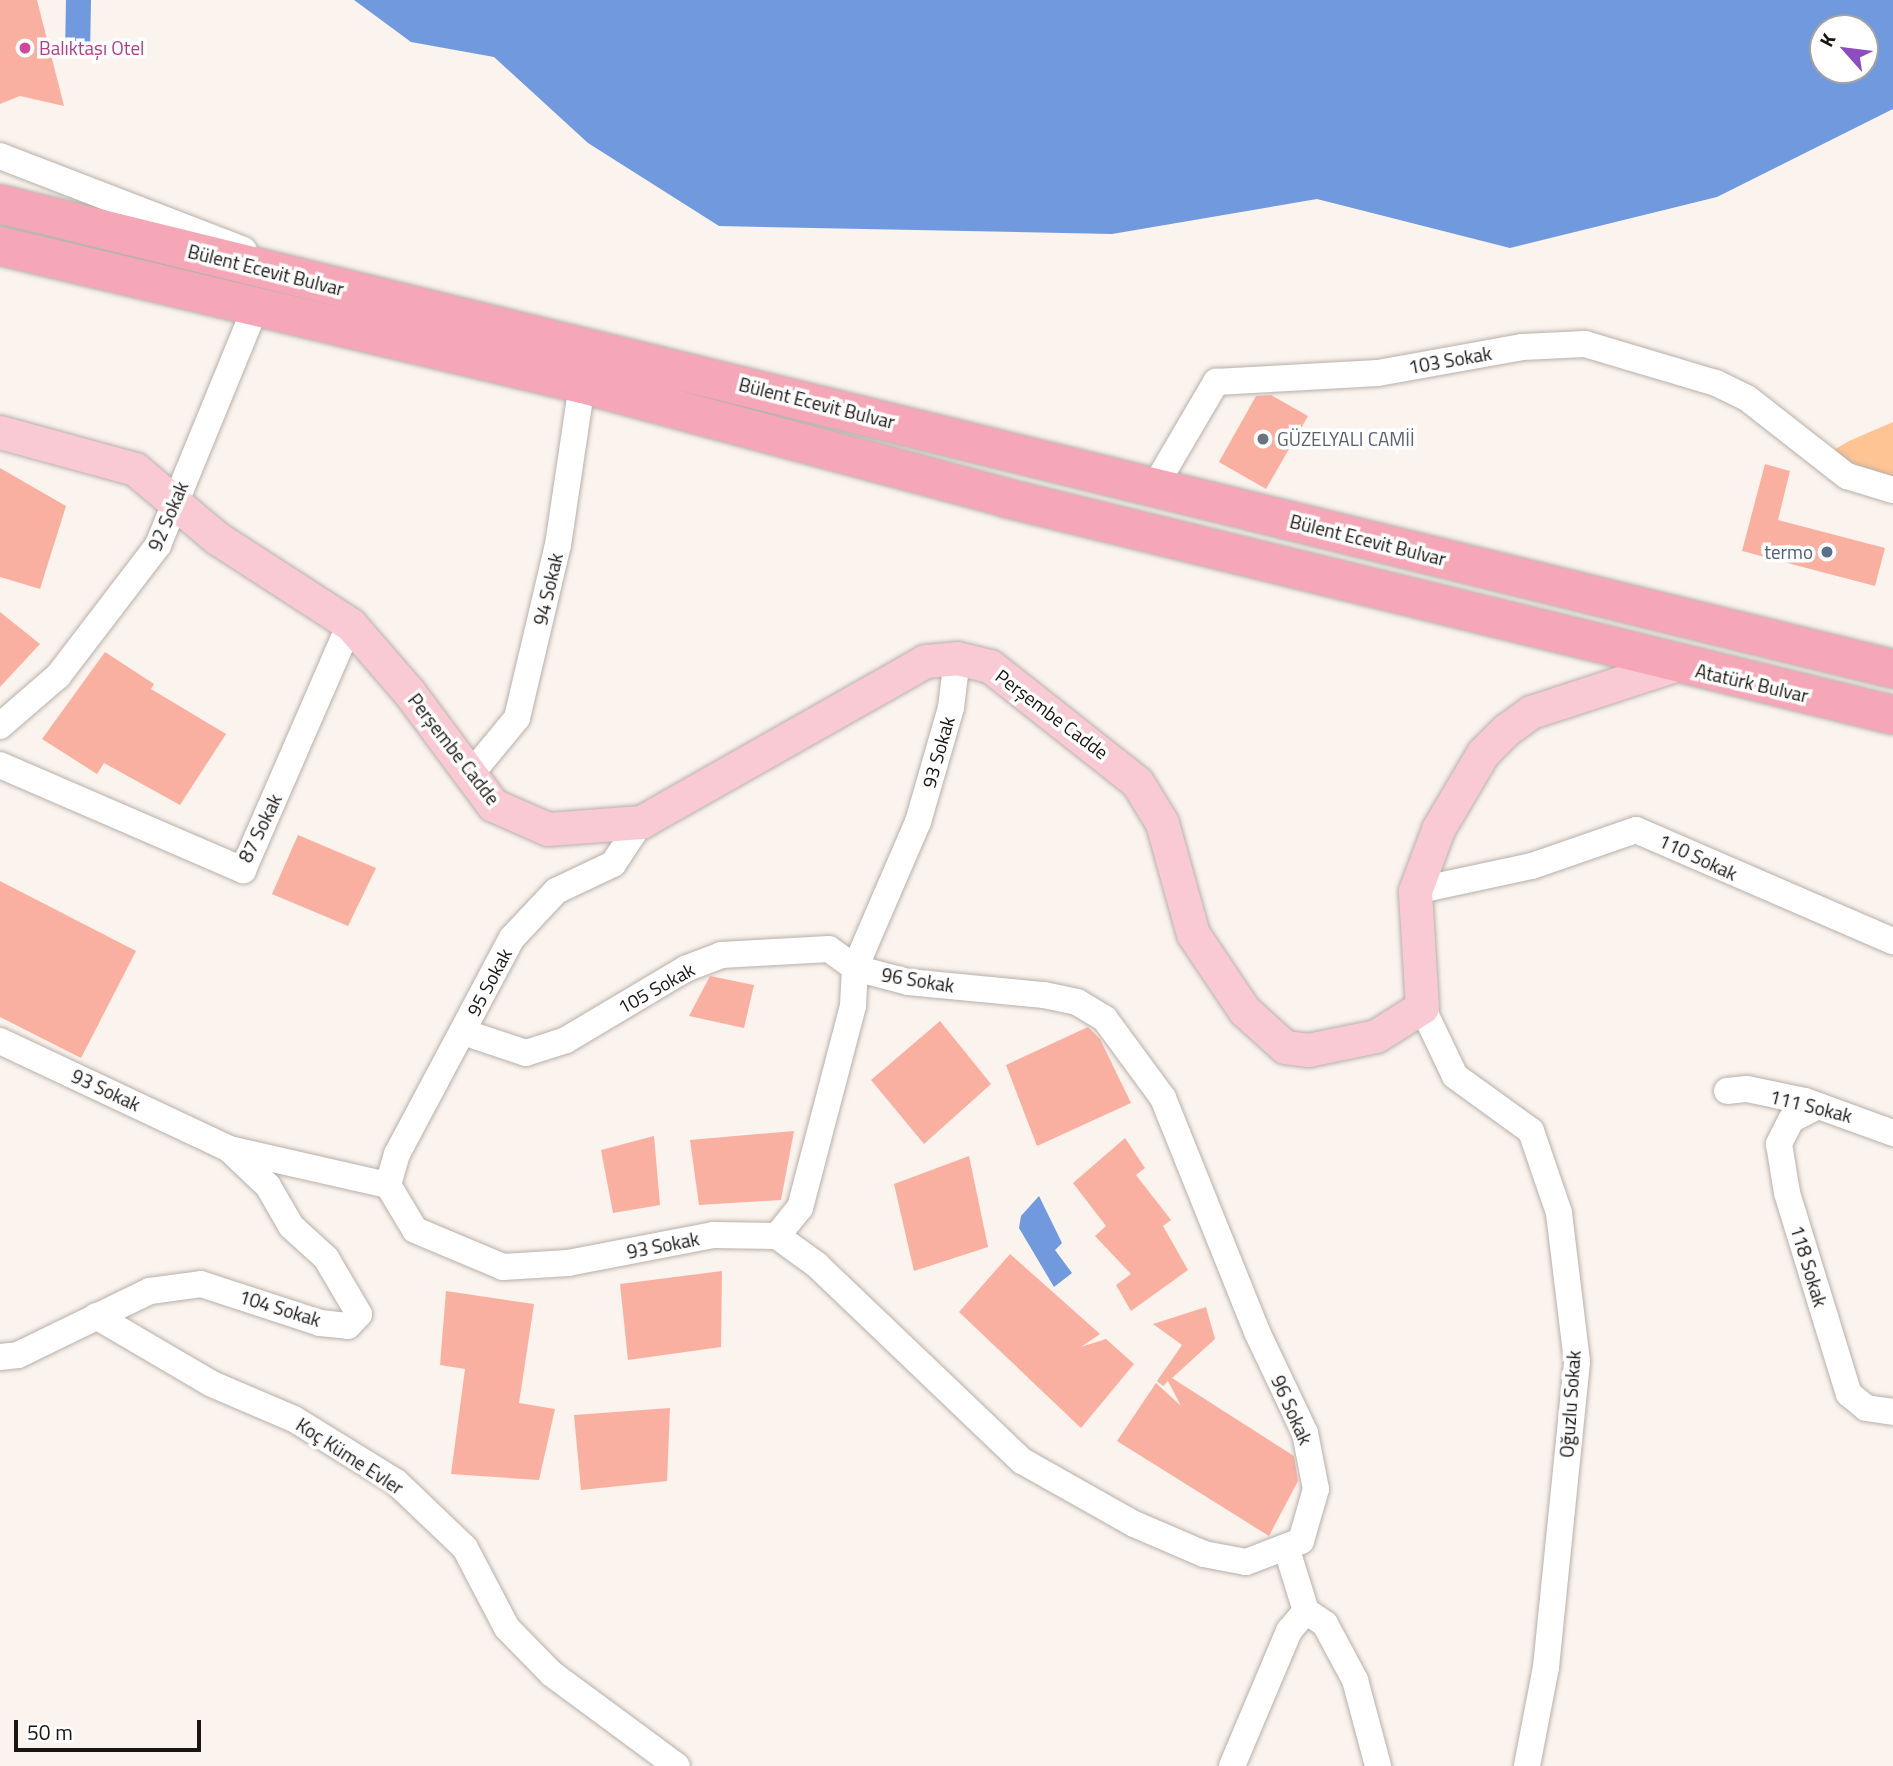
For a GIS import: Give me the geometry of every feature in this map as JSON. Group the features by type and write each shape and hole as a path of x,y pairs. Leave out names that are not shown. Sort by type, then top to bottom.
{"highway":[{"name":"Bülent Ecevit Bulvar","path":"0,204 330,286 587,344 1893,668"},
{"name":"Bülent Ecevit Bulvar","path":"0,246 257,304 582,384 1006,498 1611,648"},
{"name":"Atatürk Bulvar","path":"1611,648 1893,715"}],"main road":[{"name":"Perşembe Cadde","path":"0,432 135,469 217,538 350,624 493,805 548,828 641,822 925,661 957,658 990,666 1137,782 1162,824 1194,934 1228,989 1268,1035 1285,1047 1341,1045 1376,1036 1422,1007"},
{"path":"1422,1007 1415,891 1438,829 1483,753 1506,730 1531,712 1675,664"}],"street":[{"path":"0,156 132,202 330,286"},
{"name":"92 Sokak","path":"0,726 58,676 137,576 158,545 257,304"},
{"name":"103 Sokak","path":"1155,486 1216,382 1378,373 1522,347 1585,344 1678,368 1748,398 1784,430 1847,476 1893,490"},
{"name":"94 Sokak","path":"470,775 517,718 558,545 582,384"},
{"name":"87 Sokak","path":"0,765 243,870 350,624"},
{"name":"93 Sokak","path":"0,1041 229,1149 388,1185 415,1230 503,1267 568,1263 713,1235 777,1236 800,1208 853,1006 855,968 918,822 951,708 957,658"},
{"name":"95 Sokak","path":"388,1185 397,1154 512,938 556,891 613,864 641,822"},
{"name":"110 Sokak","path":"1415,891 1532,866 1636,830 1893,941"},
{"name":"105 Sokak","path":"463,1032 526,1053 566,1040 685,969 721,955 829,949 855,968"},
{"name":"96 Sokak","path":"855,968 908,982 1077,1002 1105,1019 1133,1053 1163,1098 1308,1443 1316,1489 1312,1518 1301,1541 1287,1550"},
{"name":"Oğuzlu Sokak","path":"1422,1007 1455,1076 1531,1131 1559,1213 1577,1362 1546,1667 1527,1766"},
{"name":"111 Sokak","path":"1727,1091 1747,1089 1818,1106 1893,1133"},
{"name":"118 Sokak","path":"1818,1106 1791,1119 1779,1144 1787,1193 1849,1394 1866,1408 1893,1412"},
{"name":"104 Sokak","path":"0,1357 18,1355 150,1291 201,1284 320,1323 348,1326 359,1314 326,1258 291,1226 268,1186 229,1149"},
{"path":"777,1236 817,1265 1022,1461 1134,1524 1204,1554 1246,1562 1287,1550 1306,1611 1325,1624 1354,1680 1378,1766"},
{"name":"Koç Küme Evler","path":"96,1316 212,1384 294,1419 396,1482 465,1548 507,1628 552,1674 677,1766"},
{"path":"1232,1766 1289,1631 1306,1611"}],"shaded area":[{"path":"1893,422 1893,490 1822,457 1849,441"}],"water":[{"path":"66,0 91,0 90,55 65,56"},
{"path":"354,0 1893,0 1893,109 1717,197 1510,248 1317,199 1112,234 719,226 588,143 494,57 411,42"},
{"path":"1039,1196 1062,1243 1055,1250 1072,1273 1054,1287 1019,1228 1021,1216"}],"building":[{"name":"Balıktaşı Otel","path":"0,0 37,0 64,106 20,96 0,104"},
{"name":"GÜZELYALI CAMİİ","path":"1271,395 1308,416 1266,489 1219,462 1256,396"},
{"path":"1765,464 1790,471 1778,520 1885,548 1875,586 1742,551"},
{"path":"0,468 66,506 40,589 0,577"},
{"path":"0,612 40,644 0,687"},
{"path":"105,652 154,684 151,689 226,734 180,805 104,763 97,774 42,739"},
{"path":"298,835 376,868 348,926 272,894"},
{"path":"0,881 136,951 81,1058 0,1017"},
{"path":"710,976 754,985 744,1028 689,1016"},
{"path":"940,1021 991,1084 924,1144 871,1080"},
{"path":"1088,1027 1100,1039 1131,1103 1037,1146 1006,1065"},
{"path":"794,1131 781,1200 699,1205 690,1140"},
{"path":"654,1136 660,1205 613,1213 601,1150"},
{"path":"1125,1138 1145,1168 1136,1175 1171,1220 1163,1226 1188,1270 1131,1311 1116,1285 1131,1274 1095,1236 1106,1226 1073,1183"},
{"path":"969,1156 988,1247 914,1271 894,1184"},
{"path":"1010,1254 1100,1334 1081,1347 1106,1339 1134,1364 1081,1428 959,1312"},
{"path":"722,1271 721,1347 628,1360 620,1284"},
{"path":"446,1291 534,1304 519,1403 555,1409 539,1480 451,1474 465,1369 440,1365"},
{"path":"1206,1307 1215,1339 1172,1378 1294,1456 1298,1481 1269,1536 1117,1441 1156,1383 1181,1406 1168,1381 1163,1386 1157,1381 1182,1345 1153,1324"},
{"path":"670,1408 667,1481 581,1490 574,1415"}],"place":[{"name":"Balıktaşı Otel","path":"25,48"},
{"name":"GÜZELYALI CAMİİ","path":"1263,439"},
{"name":"termo","path":"1827,552"}]}
